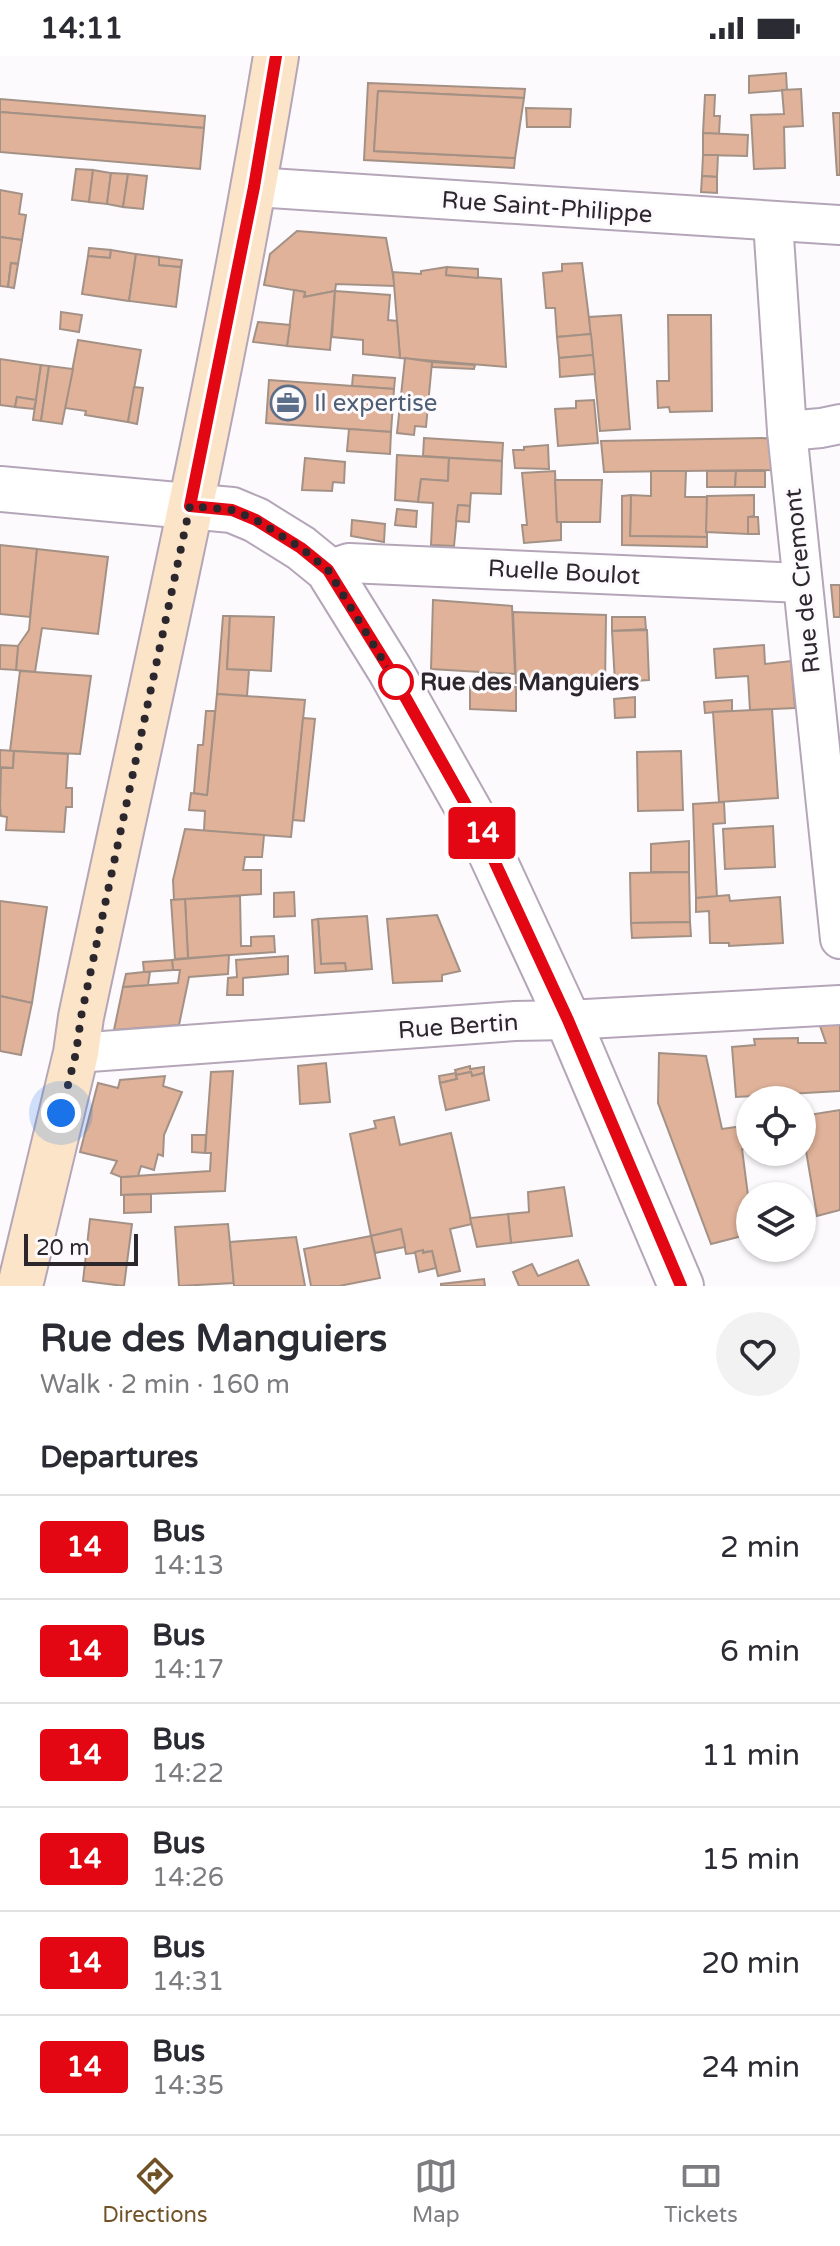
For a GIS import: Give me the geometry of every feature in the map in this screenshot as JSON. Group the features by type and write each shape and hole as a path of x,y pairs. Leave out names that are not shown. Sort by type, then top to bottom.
{"main road":[{"path":"15,1276 76,1053 84,1001 190,506 254,187 276,56"}],"street":[{"name":"Rue Saint-Philippe","path":"254,187 840,225"},
{"name":"Rue de Cremont","path":"773,222 787,431 802,583 834,833 840,939"},
{"path":"787,431 840,424"},
{"path":"0,489 232,510 256,520 301,548 328,570 390,670 479,828 568,1020 681,1286"},
{"name":"Ruelle Boulot","path":"328,570 349,563 802,583"},
{"name":"Rue Bertin","path":"76,1053 515,1021 840,1005"}],"building":[{"path":"786,73 787,90 749,93 749,76"},
{"path":"368,83 525,89 524,98 378,91 374,151 515,158 514,168 364,160"},
{"path":"801,89 803,126 784,127 785,168 754,169 751,115 784,114 782,90"},
{"path":"378,91 524,98 515,158 374,151"},
{"path":"705,95 715,95 714,116 720,116 719,134 703,133"},
{"path":"0,99 205,116 204,128 0,112"},
{"path":"526,108 571,109 570,127 527,127"},
{"path":"0,112 204,128 200,169 0,152"},
{"path":"833,113 840,113 840,175 837,175"},
{"path":"703,133 748,135 747,156 703,155"},
{"path":"703,155 718,155 717,177 702,176"},
{"path":"76,169 93,170 89,202 72,200"},
{"path":"93,170 111,173 107,204 89,202"},
{"path":"111,173 128,174 123,207 107,204"},
{"path":"128,174 147,176 143,209 123,207"},
{"path":"702,176 717,177 717,193 701,192"},
{"path":"0,190 22,194 19,214 26,215 22,240 0,237"},
{"path":"297,231 386,238 395,286 336,284 335,291 304,297 305,292 264,285 270,254"},
{"path":"0,237 22,240 18,264 11,263 8,287 0,286"},
{"path":"89,248 111,250 110,258 88,256"},
{"path":"111,250 136,254 129,301 82,294 88,256 110,258"},
{"path":"136,254 159,257 159,265 181,267 176,307 129,301"},
{"path":"159,257 182,260 181,267 159,265"},
{"path":"11,263 18,264 14,288 8,287"},
{"path":"582,263 591,334 557,337 555,308 546,308 543,273 562,271 562,264"},
{"path":"447,267 446,275 501,279 506,367 400,358 393,272 421,274 421,271"},
{"path":"447,267 478,269 478,278 446,275"},
{"path":"294,290 305,292 304,297 335,291 330,350 287,346"},
{"path":"335,291 390,295 388,320 397,321 400,358 363,354 363,340 332,337"},
{"path":"61,312 82,315 79,332 60,329"},
{"path":"621,315 630,429 600,431 589,317"},
{"path":"668,315 711,315 712,411 670,412 669,407 658,408 657,381 669,381"},
{"path":"258,322 290,325 287,346 253,342"},
{"path":"591,334 593,355 559,358 557,337"},
{"path":"78,340 141,350 128,422 85,415 86,411 65,408"},
{"path":"593,355 595,374 560,377 559,358"},
{"path":"405,358 432,362 426,427 415,426 414,435 397,433"},
{"path":"0,359 41,365 36,400 17,397 15,407 0,405"},
{"path":"432,362 475,365 474,369 432,367"},
{"path":"41,365 49,366 41,421 33,420"},
{"path":"49,366 73,369 62,424 41,421"},
{"path":"353,375 395,378 394,389 352,386"},
{"path":"269,380 394,389 391,432 266,423"},
{"path":"134,387 143,388 137,424 128,422"},
{"path":"17,397 36,400 34,409 15,407"},
{"path":"594,400 598,443 558,446 555,409 576,408 576,401"},
{"path":"349,429 391,432 390,454 347,451"},
{"path":"424,438 503,443 502,461 423,456"},
{"path":"771,438 773,470 604,472 601,441"},
{"path":"548,445 549,469 515,468 513,450"},
{"path":"397,455 449,458 448,481 421,479 418,502 395,500"},
{"path":"305,458 345,462 344,483 333,482 332,491 302,490"},
{"path":"449,458 502,461 501,494 471,493 470,506 458,505 454,546 431,545 433,503 418,502 421,479 448,481"},
{"path":"555,471 557,522 561,521 561,540 524,543 522,525 527,525 522,473"},
{"path":"651,471 686,471 685,497 707,497 707,537 630,536 631,495 651,496"},
{"path":"707,471 736,471 735,487 707,487"},
{"path":"736,471 765,471 765,487 735,487"},
{"path":"555,480 602,480 600,522 557,522"},
{"path":"631,495 630,536 707,537 707,547 622,545 622,496"},
{"path":"754,495 754,516 748,517 748,534 706,532 707,496"},
{"path":"458,505 470,506 469,522 456,521"},
{"path":"397,509 417,511 416,527 395,525"},
{"path":"748,517 758,517 759,534 748,534"},
{"path":"352,520 385,524 384,542 351,536"},
{"path":"0,545 37,549 30,617 0,614"},
{"path":"37,549 108,557 98,634 42,628 35,672 16,670 18,646 29,630"},
{"path":"831,585 840,585 840,617 834,617"},
{"path":"433,600 512,606 515,674 431,669"},
{"path":"513,612 606,615 605,685 516,683"},
{"path":"223,616 230,616 227,669 249,670 247,696 217,694"},
{"path":"230,616 274,617 271,671 227,669"},
{"path":"612,617 645,617 646,629 612,631"},
{"path":"647,630 649,680 615,682 612,631"},
{"path":"0,645 18,646 16,670 0,669"},
{"path":"764,645 765,664 791,661 795,708 750,710 748,676 716,678 714,649"},
{"path":"20,671 91,676 80,754 10,751"},
{"path":"470,686 516,687 516,711 470,709"},
{"path":"217,694 305,700 291,837 204,831 205,811 189,810 191,793 207,795"},
{"path":"635,697 635,717 615,718 614,699"},
{"path":"732,700 732,711 705,713 704,702"},
{"path":"772,709 778,798 719,802 713,712"},
{"path":"206,711 215,711 207,795 194,793 198,745 203,745"},
{"path":"303,718 315,719 304,821 293,820"},
{"path":"0,750 14,751 13,768 0,767"},
{"path":"14,751 68,754 66,788 72,788 72,807 66,807 64,832 6,830 7,817 1,816 0,805 1,768 13,768"},
{"path":"681,751 683,810 638,811 637,752"},
{"path":"724,802 725,823 713,824 717,897 696,898 693,804"},
{"path":"773,826 775,867 725,869 723,829"},
{"path":"185,829 264,835 262,857 245,857 243,870 261,870 261,894 174,900 173,880"},
{"path":"689,841 689,872 651,872 651,844"},
{"path":"689,872 690,922 631,923 630,873"},
{"path":"294,892 295,916 274,917 274,893"},
{"path":"729,895 730,901 780,897 783,943 729,946 729,943 710,943 709,911 696,912 696,898"},
{"path":"240,896 241,946 251,946 251,937 274,936 275,952 188,958 185,899"},
{"path":"185,899 188,958 175,959 171,900"},
{"path":"0,901 47,907 32,1003 0,996"},
{"path":"437,915 460,971 442,975 442,981 393,983 387,919"},
{"path":"367,916 372,969 346,971 345,963 321,964 318,919"},
{"path":"318,919 321,964 345,963 346,971 315,973 312,920"},
{"path":"690,922 691,936 632,938 631,923"},
{"path":"229,955 228,974 189,977 179,1025 114,1030 123,987 178,983 180,970 173,970 172,960"},
{"path":"288,956 288,974 243,978 243,995 227,995 228,978 237,977 236,960"},
{"path":"172,960 173,970 144,972 143,962"},
{"path":"150,972 148,985 123,987 126,974"},
{"path":"0,996 32,1003 21,1055 0,1051"},
{"path":"840,1021 840,1091 816,1092 816,1086 736,1086 736,1097 732,1047 755,1045 754,1039 798,1038 798,1043 826,1043 819,1023"},
{"path":"659,1053 706,1056 722,1129 736,1127 736,1166 744,1166 746,1182 736,1182 736,1238 711,1244 658,1103"},
{"path":"326,1063 330,1102 300,1104 298,1066"},
{"path":"470,1066 470,1069 484,1067 484,1073 456,1075 457,1079 440,1083 439,1076"},
{"path":"233,1071 225,1191 121,1195 121,1177 210,1171 211,1153 205,1153 211,1072"},
{"path":"471,1072 472,1076 484,1073 489,1100 446,1110 440,1083"},
{"path":"165,1076 163,1086 182,1092 164,1135 163,1156 158,1154 154,1170 141,1166 138,1176 121,1177 111,1173 117,1161 80,1152 98,1083 118,1088 120,1080"},
{"path":"840,1110 840,1210 817,1216 816,1182 811,1182 809,1166 816,1166 816,1114"},
{"path":"394,1117 400,1145 451,1133 472,1224 450,1229 460,1271 438,1276 432,1251 406,1254 401,1229 371,1236 350,1134 376,1128 374,1121"},
{"path":"192,1135 206,1135 205,1153 192,1152"},
{"path":"564,1187 572,1236 511,1243 508,1214 529,1212 528,1192"},
{"path":"151,1194 151,1212 124,1213 124,1195"},
{"path":"508,1214 511,1243 477,1247 470,1218"},
{"path":"90,1219 132,1224 124,1286 83,1281"},
{"path":"228,1224 234,1283 179,1286 175,1227"},
{"path":"401,1229 405,1247 375,1253 371,1236"},
{"path":"371,1236 380,1278 339,1286 311,1286 304,1249"},
{"path":"296,1237 305,1286 234,1286 230,1242"},
{"path":"423,1250 423,1253 432,1251 436,1268 419,1272 415,1252"},
{"path":"578,1260 589,1286 519,1286 513,1272 532,1264 538,1276"},
{"path":"484,1279 485,1286 441,1286 441,1284"}],"bus line":[{"name":"14","path":"276,56 254,187 190,506 232,510 256,520 301,548 328,570 390,670 479,828 568,1020 681,1286"}],"place":[{"name":"Il expertise","path":"288,403"},
{"name":"Rue des Manguiers","path":"396,682"}],"route":[{"path":"61,1113 190,506 232,510 256,520 301,548 328,570 396,682"}]}
